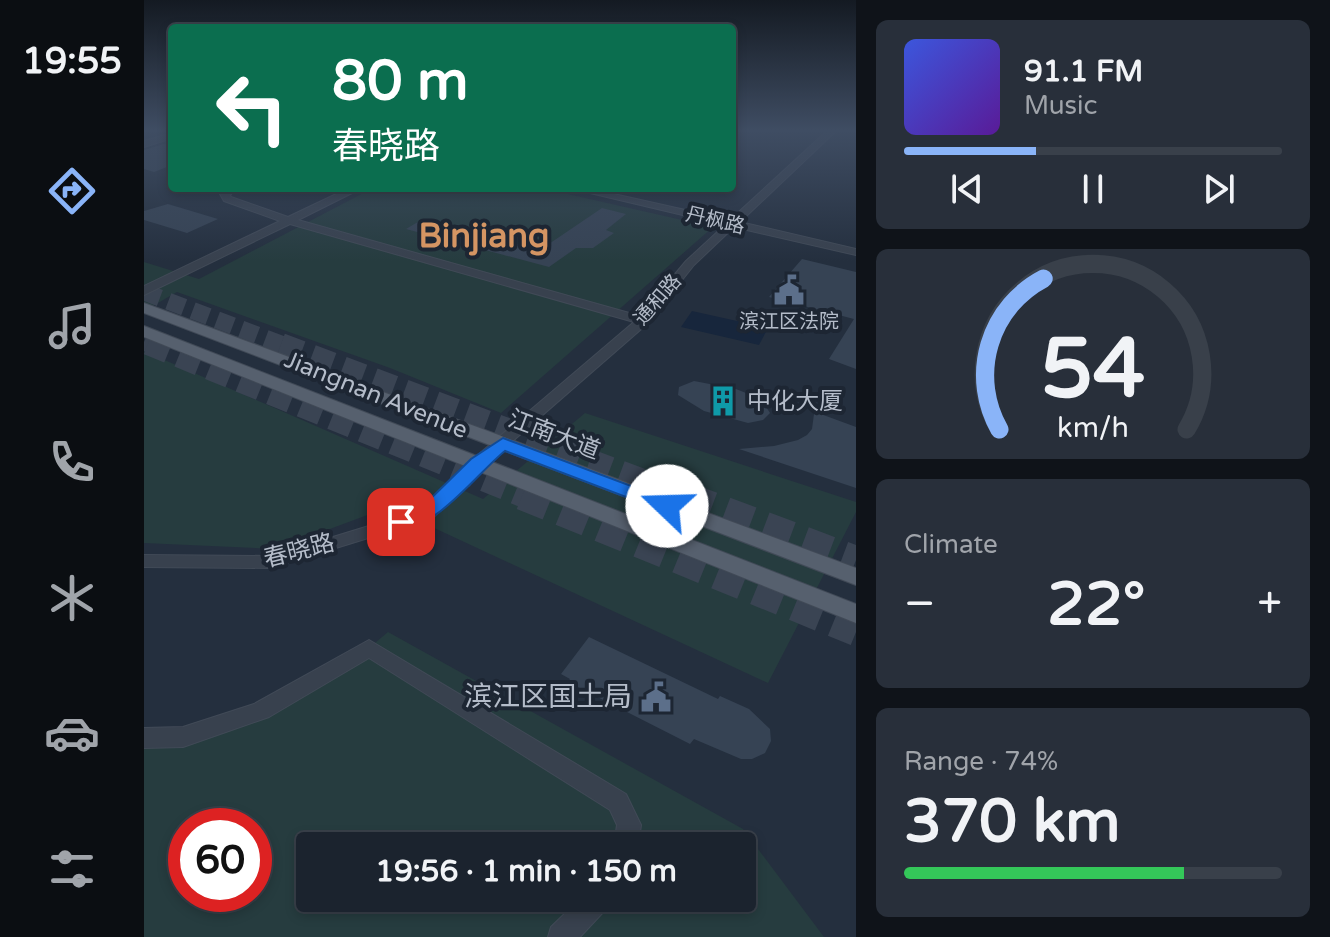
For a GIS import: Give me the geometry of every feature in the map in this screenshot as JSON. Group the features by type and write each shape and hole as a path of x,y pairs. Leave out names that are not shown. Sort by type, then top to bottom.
{"main road":[{"name":"江南大道","path":"144,308 856,577"},
{"name":"Jiangnan Avenue","path":"144,331 856,614"}],"street":[{"name":"通和路","path":"478,463 643,321 690,263 787,174"},
{"path":"229,192 227,199 286,220 643,321"},
{"path":"144,291 348,192"},
{"name":"丹枫路","path":"591,192 856,252"},
{"name":"春晓路","path":"144,561 271,562 427,514 478,463"},
{"path":"144,738 183,737 261,711 369,648 618,802 629,825 628,832"},
{"path":"561,937 585,912"}],"green space":[{"path":"365,192 559,192 713,227 501,413 390,368 177,292 144,311 144,262 199,279"},
{"path":"144,351 483,499 585,413 856,502 856,512 768,683 389,507 276,549 144,543"},
{"path":"388,632 745,832 296,832 296,912 756,912 756,846 824,937 144,937 144,738 261,711 369,648"}],"water":[{"path":"692,311 768,328 759,345 681,327"}],"building":[{"path":"168,204 218,219 187,233 144,220 144,211"},
{"path":"602,208 626,214 606,230 614,233 593,248 576,248 549,267 406,229 423,219 540,250"},
{"path":"802,259 856,272 856,369 829,359 854,319 769,297"},
{"name":"中化大厦","path":"694,381 736,389 761,399 770,413 763,420 748,423 704,411 678,395 679,387"},
{"path":"814,414 856,427 856,488 739,449 798,440 812,429"},
{"name":"滨江区国土局","path":"589,637 718,699 720,696 749,709 770,729 771,741 765,753 752,759 741,759 694,739 690,744 568,682 570,679 561,674"}],"tunnel":[{"path":"144,292 286,346"},
{"path":"144,342 153,346"},
{"path":"148,344 527,498"},
{"path":"281,344 691,498"},
{"path":"522,496 856,632"},
{"path":"686,496 856,560"}],"place":[{"name":"滨江区法院","path":"789,290"},
{"name":"中化大厦","path":"723,401"},
{"name":"滨江区国土局","path":"656,697"}],"district":[{"name":"Binjiang","path":"484,236"}],"route":[{"path":"401,522 427,514 478,463 503,444 667,506"}]}
